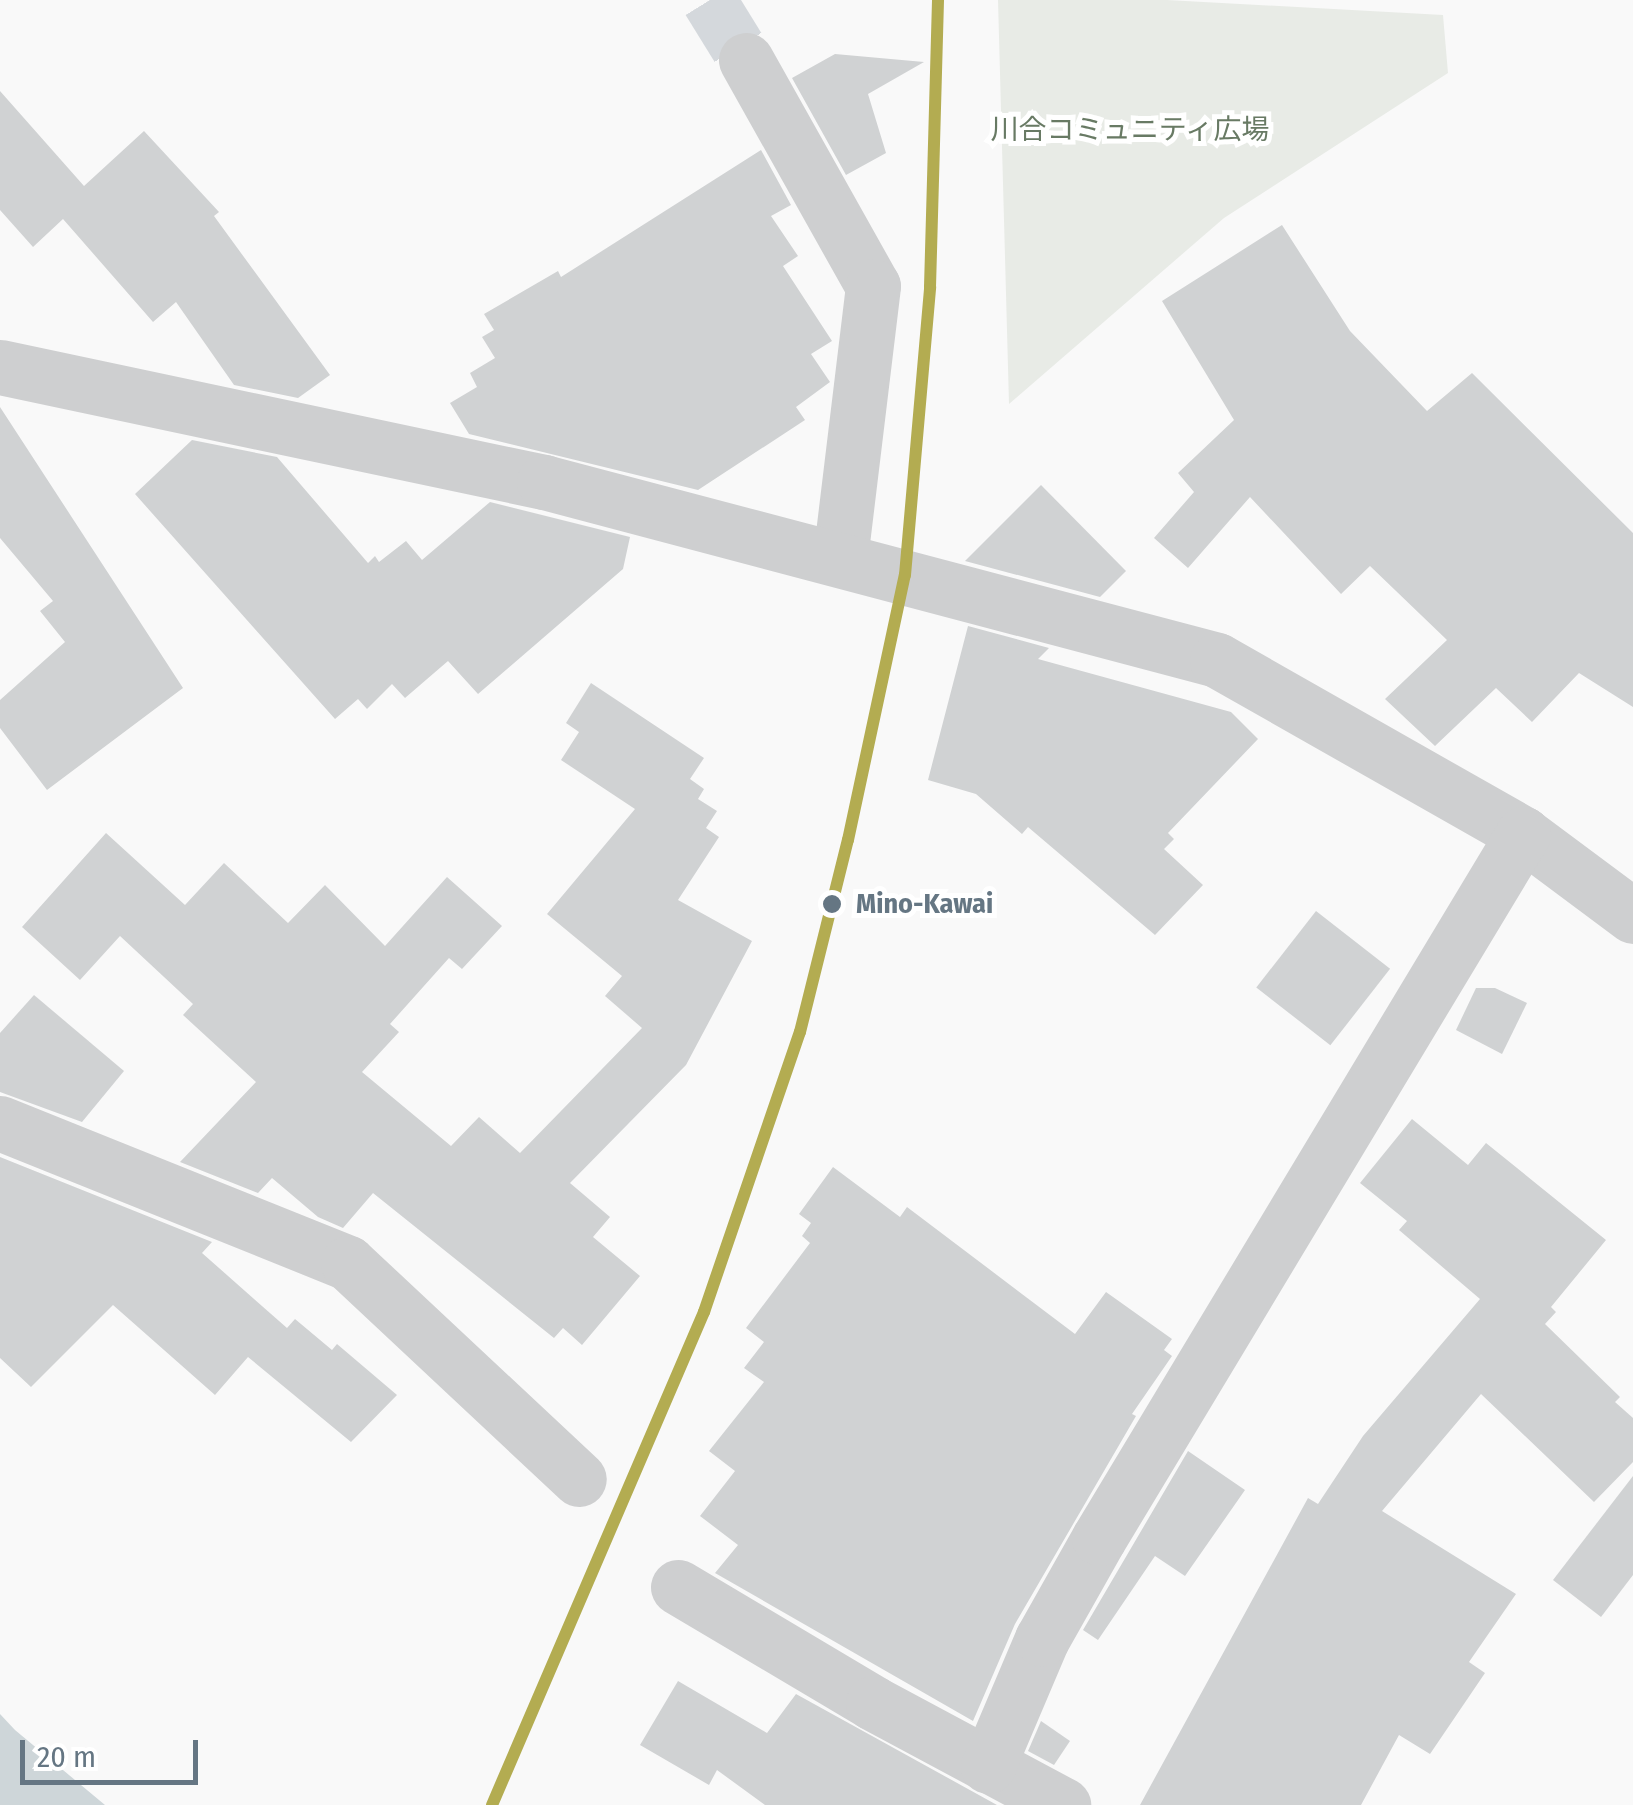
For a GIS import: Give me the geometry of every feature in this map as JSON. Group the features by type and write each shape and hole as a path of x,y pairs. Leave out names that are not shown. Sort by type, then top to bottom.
{"street":[{"path":"746,60 873,286 840,558"},
{"path":"0,367 544,482 1217,660 1523,834 1633,916"},
{"path":"988,1766 1042,1640 1099,1538 1523,834"},
{"path":"0,1123 348,1263 578,1479"},
{"path":"678,1587 988,1766 1063,1805"}],"green space":[{"name":"川合コミュニティ広場","path":"998,0 1167,0 1443,15 1448,73 1224,218 1009,404"}],"shaded area":[{"path":"0,1714 15,1730 105,1805 0,1805"}],"building":[{"path":"835,54 924,62 868,94 886,153 846,175 792,78"},
{"path":"0,91 84,186 144,131 219,212 214,216 330,375 298,398 234,385 176,302 153,322 63,219 33,247 0,210"},
{"path":"761,150 791,205 771,216 798,256 783,266 832,341 811,354 830,382 796,407 805,420 698,490 469,434 450,403 477,387 470,373 495,358 482,337 494,330 484,314 558,271 561,277"},
{"path":"1282,225 1350,331 1427,411 1472,373 1633,533 1633,707 1579,673 1532,722 1496,688 1435,746 1385,699 1447,640 1370,566 1341,594 1250,497 1188,568 1154,538 1194,492 1178,473 1234,420 1162,301"},
{"path":"0,407 183,688 47,790 0,728 0,700 65,642 40,611 53,601 0,538"},
{"path":"192,440 277,457 368,563 375,556 379,562 406,541 422,560 490,502 630,537 623,569 478,694 448,661 405,698 392,684 367,709 358,699 335,719 135,494"},
{"path":"1041,485 1126,571 1100,597 965,561"},
{"path":"968,626 1049,648 1038,659 1231,712 1258,739 1168,833 1174,839 1164,849 1203,885 1155,935 1028,827 1022,834 976,794 928,780"},
{"path":"591,683 704,758 690,779 704,789 698,799 717,811 706,828 719,837 678,900 752,941 686,1065 570,1183 610,1217 593,1237 640,1276 582,1345 563,1328 554,1338 373,1193 343,1228 318,1217 272,1178 258,1193 180,1162 256,1082 183,1015 193,1004 120,936 80,980 22,927 106,833 185,905 224,863 288,923 325,885 385,946 447,877 502,926 462,969 449,958 390,1024 399,1032 362,1072 451,1146 479,1117 520,1153 642,1028 605,996 622,976 547,914 635,809 561,760 579,732 566,723"},
{"path":"1316,911 1390,969 1330,1045 1256,987"},
{"path":"1476,988 1495,988 1527,1003 1502,1054 1456,1030"},
{"path":"34,995 124,1071 82,1122 0,1092 0,1033"},
{"path":"1412,1119 1468,1165 1486,1143 1606,1240 1551,1307 1556,1312 1545,1324 1620,1397 1615,1402 1633,1418 1633,1462 1594,1502 1481,1394 1382,1511 1516,1594 1469,1662 1485,1673 1430,1754 1399,1735 1361,1805 1140,1805 1308,1498 1318,1504 1363,1436 1480,1299 1399,1230 1407,1221 1360,1183"},
{"path":"0,1157 212,1242 202,1253 287,1328 295,1319 332,1350 337,1344 397,1395 351,1442 248,1357 215,1395 113,1305 31,1387 0,1358"},
{"path":"833,1167 900,1217 907,1207 1075,1334 1106,1292 1172,1339 1164,1350 1172,1356 1132,1414 1136,1416 1015,1624 973,1721 715,1573 738,1545 700,1516 735,1471 709,1451 764,1382 744,1368 764,1342 746,1328 810,1243 802,1236 811,1223 799,1214"},
{"path":"1188,1451 1245,1490 1185,1576 1155,1556 1098,1640 1083,1630"},
{"path":"1633,1476 1633,1575 1601,1617 1553,1580"},
{"path":"678,1681 767,1733 796,1694 997,1805 765,1805 717,1770 709,1785 640,1745"},
{"path":"1041,1721 1070,1741 1054,1765 1028,1751"}],"tunnel":[{"path":"709,0 746,60"}],"transit line":[{"path":"492,1805 704,1312 800,1032 848,840 905,575 930,287 938,0"}],"place":[{"name":"Mino-Kawai","path":"832,904"}]}
